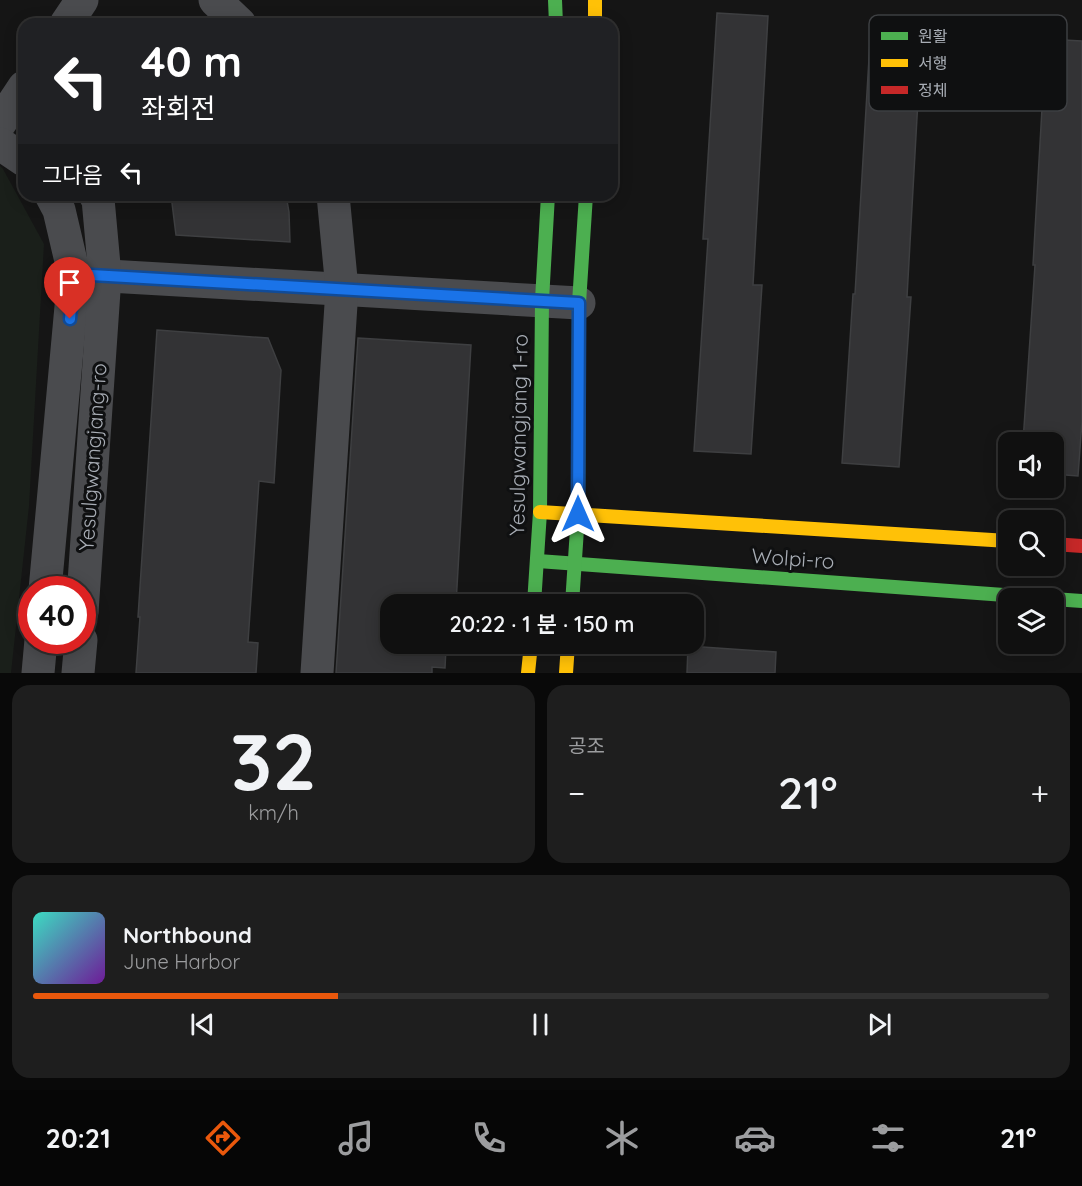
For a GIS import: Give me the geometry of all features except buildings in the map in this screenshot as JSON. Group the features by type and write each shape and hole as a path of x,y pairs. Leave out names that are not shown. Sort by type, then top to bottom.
{"street":[{"path":"70,18 82,0"},
{"path":"215,0 234,18"},
{"path":"555,0 556,18"},
{"path":"595,0 595,18"},
{"path":"0,144 18,156"},
{"name":"Yesulgwangjang-ro","path":"54,201 90,275 83,576"},
{"name":"Yesulgwangjang-ro","path":"47,576 90,275 98,201"},
{"path":"317,673 342,289 334,201"},
{"name":"Yesulgwangjang 1-ro","path":"535,594 540,512 542,300 548,201"},
{"path":"573,594 578,514 579,303 586,201"},
{"path":"90,275 579,303"},
{"name":"Wolpi-ro","path":"540,512 998,540"},
{"path":"1064,545 1082,546"},
{"name":"Wolpi-ro","path":"538,561 998,594"},
{"path":"1064,600 1082,601"},
{"path":"38,673 40,654"},
{"path":"78,673 80,654"},
{"path":"528,673 530,654"},
{"path":"566,673 567,654"}],"shaded area":[{"path":"0,166 44,244 29,506 21,576 18,576 18,608 11,673 0,673"}],"traffic: fast":[{"path":"555,0 556,18"},
{"path":"535,594 540,512 542,300 548,201"},
{"path":"573,594 578,514 579,303 586,201"},
{"path":"538,561 998,595"},
{"path":"1064,600 1082,601"}],"traffic: slow":[{"path":"595,0 595,18"},
{"path":"540,512 998,540"},
{"path":"528,673 530,654"},
{"path":"566,673 567,654"}],"traffic: jam":[{"path":"1064,545 1082,546"}],"route":[{"path":"70,319 74,274 579,303 578,514"}]}
